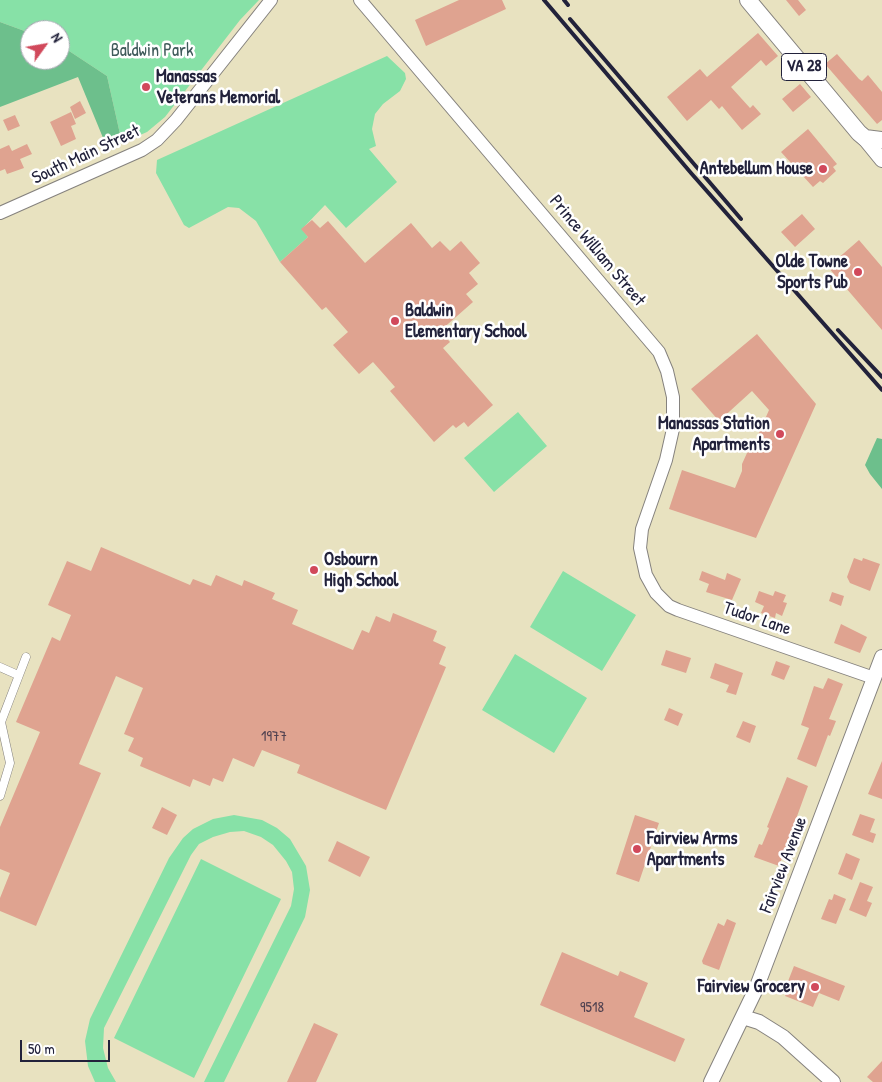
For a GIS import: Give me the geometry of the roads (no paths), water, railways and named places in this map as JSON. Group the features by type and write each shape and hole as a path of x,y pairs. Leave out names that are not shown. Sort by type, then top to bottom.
{"highway":[{"name":"VA 28","path":"748,0 859,133"},
{"path":"859,133 872,140 882,140"}],"main road":[{"path":"859,133 882,160"},
{"name":"Fairview Avenue","path":"711,1082 766,963 882,658"},
{"path":"743,1016 758,1022 783,1037 833,1082"}],"street":[{"name":"South Main Street","path":"0,213 142,150 157,140 176,120 271,0"},
{"name":"Prince William Street","path":"360,0 659,352 667,371 673,397 674,422 666,460 640,538 641,557 645,572"},
{"name":"Tudor Lane","path":"645,572 656,593 673,608 874,678"},
{"path":"0,796 10,763 1,722 26,657"},
{"path":"0,667 18,675"}],"railway":[{"path":"544,0 691,173 882,390"},
{"path":"564,0 568,5"},
{"path":"570,19 741,219"},
{"path":"838,330 882,377"}],"place":[{"name":"Manassas Veterans Memorial","path":"146,87"},
{"name":"Antebellum House","path":"823,169"},
{"name":"Olde Towne Sports Pub","path":"858,272"},
{"name":"Baldwin Elementary School","path":"395,321"},
{"name":"Manassas Station Apartments","path":"780,434"},
{"name":"Osbourn High School","path":"314,570"},
{"name":"Fairview Arms Apartments","path":"637,849"},
{"name":"Fairview Grocery","path":"815,987"}],"park label":[{"name":"Baldwin Park","path":"152,51"}]}
